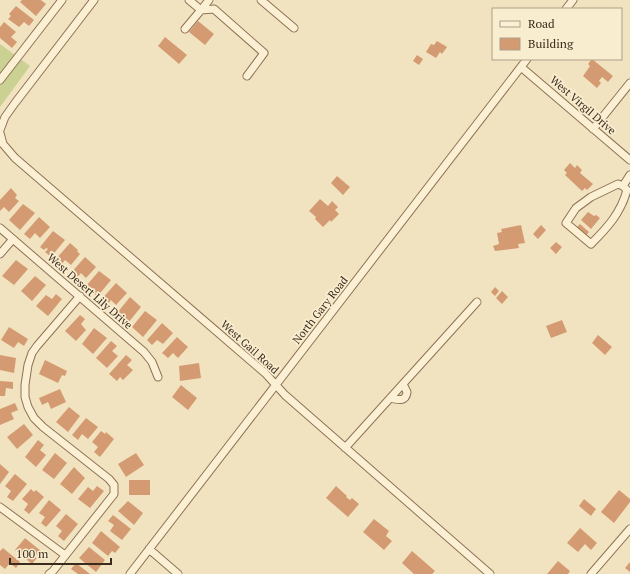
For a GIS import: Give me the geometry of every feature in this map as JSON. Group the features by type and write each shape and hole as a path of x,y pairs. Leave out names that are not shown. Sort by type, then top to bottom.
{"street":[{"path":"0,80 62,0"},
{"path":"0,130 5,116 94,0"},
{"path":"185,29 208,0"},
{"path":"261,0 294,28"},
{"path":"567,8 573,0"},
{"path":"192,1 201,10 214,9 264,53 247,76"},
{"name":"North Gary Road","path":"130,574 526,60"},
{"name":"West Virgil Drive","path":"521,67 630,160"},
{"path":"594,129 630,83"},
{"name":"West Gail Road","path":"0,133 3,144 15,158 265,373 285,395 490,574"},
{"path":"623,186 630,176"},
{"path":"618,184 623,186 627,190 624,203 610,224 591,244 566,223 576,208 591,197 618,184"},
{"name":"West Desert Lily Drive","path":"0,228 144,352 152,362 158,377"},
{"path":"0,254 13,239"},
{"path":"49,574 114,494 114,485 109,479 43,427 34,418 25,397 26,378 32,353 80,296"},
{"path":"346,448 477,302"},
{"path":"390,398 402,400 405,397 407,392 403,384"},
{"path":"0,507 65,556"},
{"path":"591,574 630,529"},
{"path":"149,549 178,574"}],"green space":[{"path":"0,44 30,66 0,107"}],"building":[{"path":"22,0 41,0 46,4 36,16 20,2"},
{"path":"16,6 34,20 29,26 24,22 19,27 8,19 11,16 9,14"},
{"path":"198,21 214,34 205,45 189,32"},
{"path":"4,22 16,32 11,37 17,42 12,48 0,38 0,27"},
{"path":"165,37 187,55 179,64 158,46"},
{"path":"437,41 447,47 442,54 440,52 436,58 426,52 431,44 434,45"},
{"path":"417,55 423,59 419,65 413,61"},
{"path":"591,60 593,60 613,76 608,82 602,77 599,81 601,83 597,88 583,76 590,66 588,64"},
{"path":"570,163 575,168 577,165 582,170 580,173 593,184 587,190 585,188 582,191 565,175 567,173 564,170"},
{"path":"337,176 350,187 343,195 331,183"},
{"path":"11,188 17,195 15,198 19,201 9,212 4,207 0,211 0,200"},
{"path":"320,199 328,206 332,201 338,207 335,210 339,214 323,227 315,219 316,217 309,211"},
{"path":"23,204 35,213 20,230 9,220"},
{"path":"588,212 600,218 591,229 581,220"},
{"path":"39,217 50,227 40,238 35,233 30,239 24,234"},
{"path":"580,224 589,232 585,237 575,229"},
{"path":"521,225 525,243 518,244 519,248 495,251 493,246 499,244 497,233 502,232 501,229"},
{"path":"541,225 546,230 538,239 533,234"},
{"path":"53,231 65,240 51,257 45,252 48,249 46,248 44,250 40,247"},
{"path":"556,242 562,247 556,254 550,248"},
{"path":"70,243 78,250 77,251 80,254 71,265 65,260 61,265 55,260"},
{"path":"85,257 96,267 86,278 81,273 76,279 70,274"},
{"path":"16,260 28,269 14,285 2,276"},
{"path":"99,271 111,280 97,297 86,286"},
{"path":"35,276 46,285 32,301 21,291"},
{"path":"116,283 127,293 116,305 111,300 107,305 101,300"},
{"path":"495,287 499,291 495,296 491,292"},
{"path":"502,291 508,297 502,304 496,298"},
{"path":"56,294 62,299 48,316 36,306 46,295 52,299"},
{"path":"130,297 141,307 128,323 117,313"},
{"path":"145,311 157,320 143,337 132,327"},
{"path":"80,315 85,319 81,324 86,330 76,341 65,331"},
{"path":"562,320 567,332 551,338 546,326"},
{"path":"162,323 173,333 163,344 157,340 152,345 147,340"},
{"path":"9,327 28,339 24,346 18,342 14,348 1,340"},
{"path":"94,328 107,338 93,354 82,344"},
{"path":"598,335 612,347 605,355 592,343"},
{"path":"177,337 188,347 178,358 173,353 168,358 162,353"},
{"path":"111,341 117,346 112,351 118,356 107,368 96,358"},
{"path":"0,355 16,358 14,373 0,370"},
{"path":"126,355 132,360 127,365 133,370 123,380 120,377 117,381 109,374"},
{"path":"45,360 67,371 65,376 62,375 58,383 39,374"},
{"path":"199,363 201,378 180,381 179,366"},
{"path":"0,381 13,382 13,389 6,388 5,396 0,396"},
{"path":"181,385 197,398 188,410 172,397"},
{"path":"60,389 66,402 51,409 48,402 42,405 39,398"},
{"path":"15,403 18,410 11,413 14,419 0,425 0,409"},
{"path":"69,407 80,416 68,432 56,422"},
{"path":"86,418 98,427 88,439 82,434 78,440 72,435"},
{"path":"24,424 33,435 17,449 7,437"},
{"path":"101,431 105,434 106,432 114,439 100,457 94,452 98,447 92,442"},
{"path":"38,440 44,445 40,450 46,455 36,467 25,457"},
{"path":"55,453 67,463 54,479 42,470"},
{"path":"136,453 144,465 126,477 118,464"},
{"path":"0,464 9,472 0,484"},
{"path":"74,467 85,478 72,494 60,484"},
{"path":"15,474 27,484 13,501 7,497 11,491 5,486"},
{"path":"129,480 150,480 150,495 129,495"},
{"path":"97,486 104,491 90,508 78,499 88,487 93,491"},
{"path":"336,486 347,496 346,497 350,500 352,498 359,504 348,517 326,498"},
{"path":"31,489 34,492 36,490 44,497 29,514 24,510 28,504 22,499"},
{"path":"619,490 630,499 630,502 614,523 601,512"},
{"path":"584,499 596,509 591,516 579,506"},
{"path":"49,500 61,510 46,527 41,523 45,517 39,513"},
{"path":"128,501 143,513 134,525 118,511"},
{"path":"66,514 78,524 64,541 58,536 62,531 56,526"},
{"path":"113,515 131,529 122,540 110,531 114,525 108,521"},
{"path":"374,519 389,531 386,536 392,541 384,550 363,532"},
{"path":"580,528 597,543 591,550 585,544 578,552 567,543"},
{"path":"101,531 120,547 115,553 112,551 108,556 92,543"},
{"path":"25,538 41,551 37,555 35,553 33,555 37,558 32,564 15,550"},
{"path":"89,547 105,560 96,572 79,558"},
{"path":"3,548 20,562 16,568 10,563 5,569 0,565 0,551"},
{"path":"412,551 435,571 432,574 414,574 402,563"},
{"path":"558,561 570,571 568,574 547,574"},
{"path":"630,562 630,572 625,568"},
{"path":"76,563 90,574 78,574 71,569"}]}
